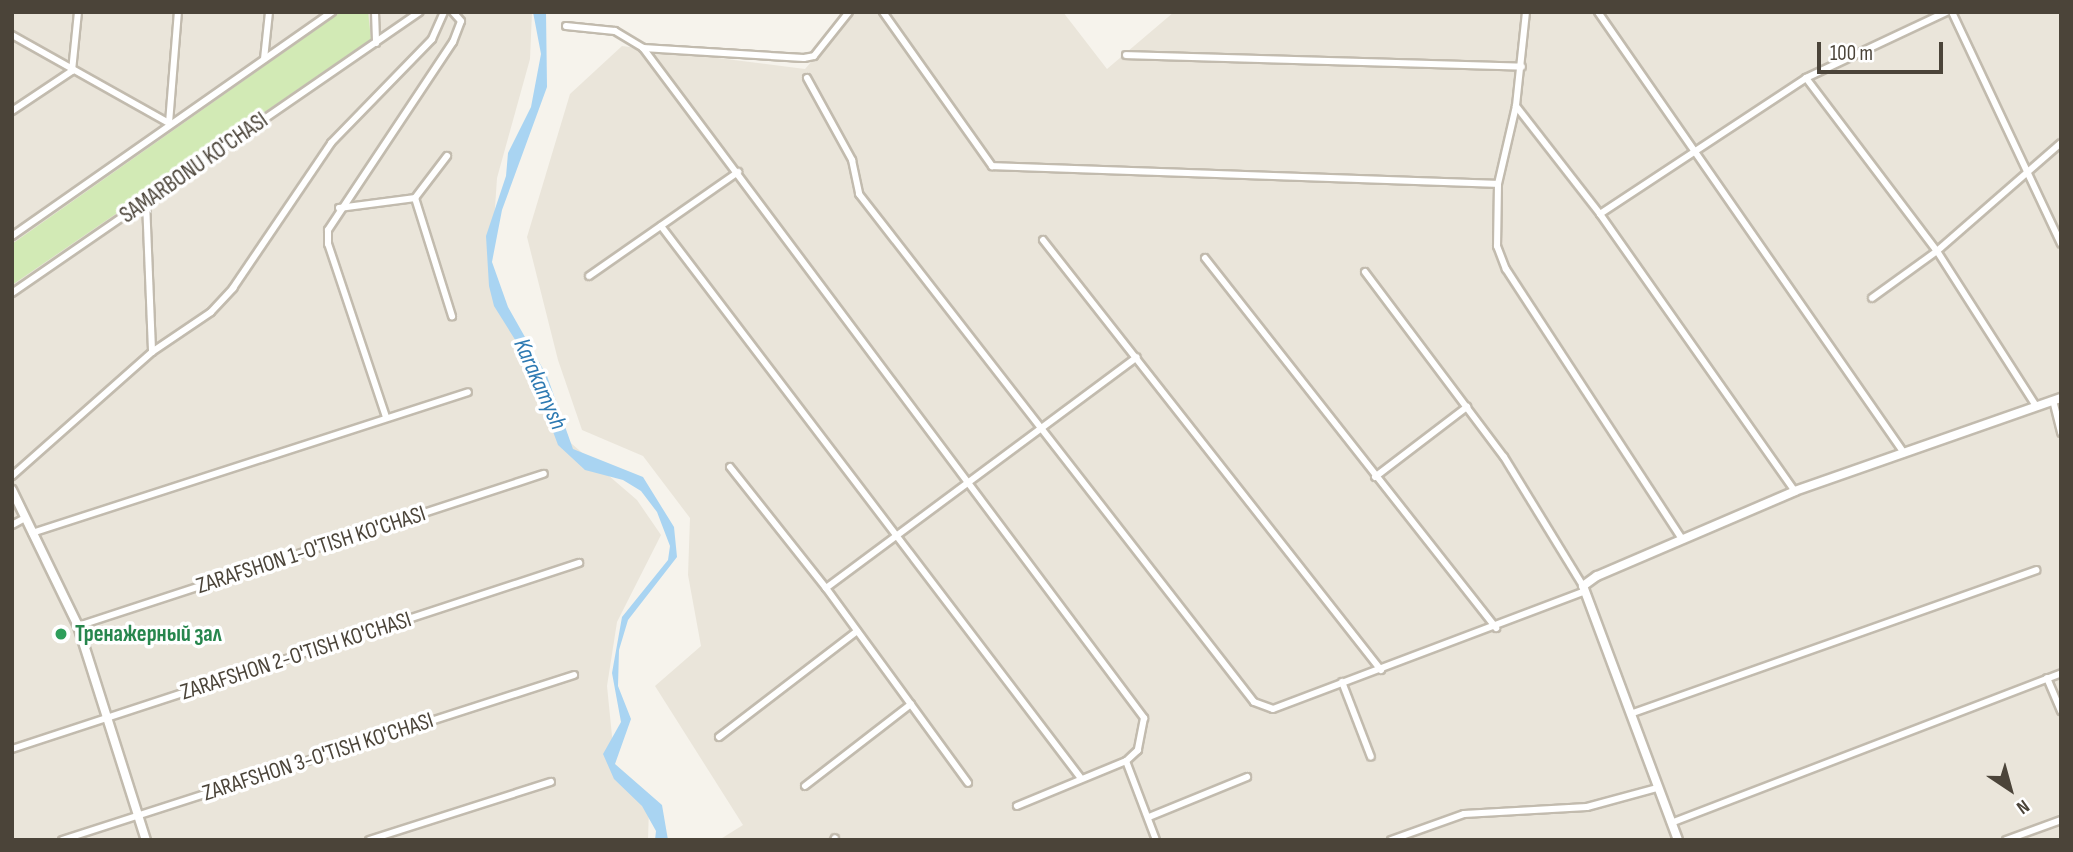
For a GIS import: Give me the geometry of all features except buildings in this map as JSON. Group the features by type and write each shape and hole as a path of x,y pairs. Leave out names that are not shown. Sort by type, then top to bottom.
{"street":[{"path":"72,71 78,12"},
{"path":"169,123 178,12"},
{"path":"264,59 269,12"},
{"path":"12,236 169,123 332,12"},
{"path":"376,12 376,43"},
{"name":"SAMARBONU KO'CHASI","path":"12,293 420,12"},
{"path":"12,477 152,352 211,312 233,288 309,171 432,39 444,12"},
{"path":"386,417 328,244 328,230 339,208 453,42 461,21 453,12"},
{"path":"643,48 804,58 814,56 849,12"},
{"path":"883,12 992,166 1498,184"},
{"path":"1526,12 1517,106 1498,184 1497,246 1506,269 1682,539"},
{"path":"1598,12 1905,453"},
{"path":"1600,214 1806,78 1946,12"},
{"path":"1952,12 2061,244"},
{"path":"566,26 615,31 643,48 1144,718 1138,750 1126,761 1080,776 1017,806"},
{"path":"12,35 169,123"},
{"path":"1126,55 1522,67"},
{"path":"12,111 72,71"},
{"path":"807,78 852,160 859,194 1254,702 1273,709 1496,628 1583,589 1682,539 1795,491 2057,399 2061,433"},
{"path":"1806,78 1937,251 2036,406"},
{"path":"1517,106 1600,214 1795,491"},
{"path":"1872,298 1937,251 2061,143"},
{"path":"339,208 415,198 447,156"},
{"path":"589,276 738,172"},
{"path":"415,198 452,316"},
{"path":"146,201 152,352"},
{"path":"661,226 1080,776"},
{"path":"1043,240 1381,670"},
{"path":"1205,258 1496,628"},
{"path":"1365,272 1504,457 1583,589 1633,713 1657,788 1678,840"},
{"path":"826,588 1137,357"},
{"path":"32,533 468,392"},
{"path":"1375,477 1467,407"},
{"path":"730,467 826,588 968,783"},
{"name":"ZARAFSHON 1-O'TISH KO'CHASI","path":"78,626 544,474"},
{"path":"12,490 78,626 146,840"},
{"path":"12,526 25,518"},
{"name":"ZARAFSHON 2-O'TISH KO'CHASI","path":"12,749 579,563"},
{"path":"1633,713 2036,570"},
{"path":"719,737 857,631"},
{"path":"1671,823 2061,673"},
{"name":"ZARAFSHON 3-O'TISH KO'CHASI","path":"62,840 574,675"},
{"path":"2048,678 2061,711"},
{"path":"1342,682 1371,757"},
{"path":"805,786 911,705"},
{"path":"1126,761 1156,840"},
{"path":"1149,817 1247,777"},
{"path":"369,840 551,782"},
{"path":"1391,840 1464,814 1587,807 1657,788"},
{"path":"2006,840 2061,820"}],"shaded area":[{"path":"12,12 532,12 530,59 497,178 490,282 558,432 637,500 661,535 617,622 607,686 616,776 649,808 648,840 12,840"},
{"path":"855,12 1063,12 1107,69 1174,12 2061,12 2061,840 719,840 743,825 655,686 701,646 688,575 690,518 643,456 582,430 558,360 527,237 570,94 622,46 805,69"}],"green space":[{"path":"341,12 368,12 371,39 12,285 12,244"}],"water":[{"name":"Karakamysh","path":"533,12 546,12 547,87 502,210 492,262 508,307 547,376 573,449 643,477 674,527 677,557 628,620 619,650 618,686 631,719 615,764 662,805 668,840 655,840 656,831 642,806 614,779 603,754 621,722 612,673 622,617 668,560 670,546 657,512 641,491 623,480 585,470 558,445 524,354 494,306 489,286 486,236 506,176 508,153 531,107 541,54"}],"place":[{"name":"Тренажерный зал","path":"61,634"}]}
